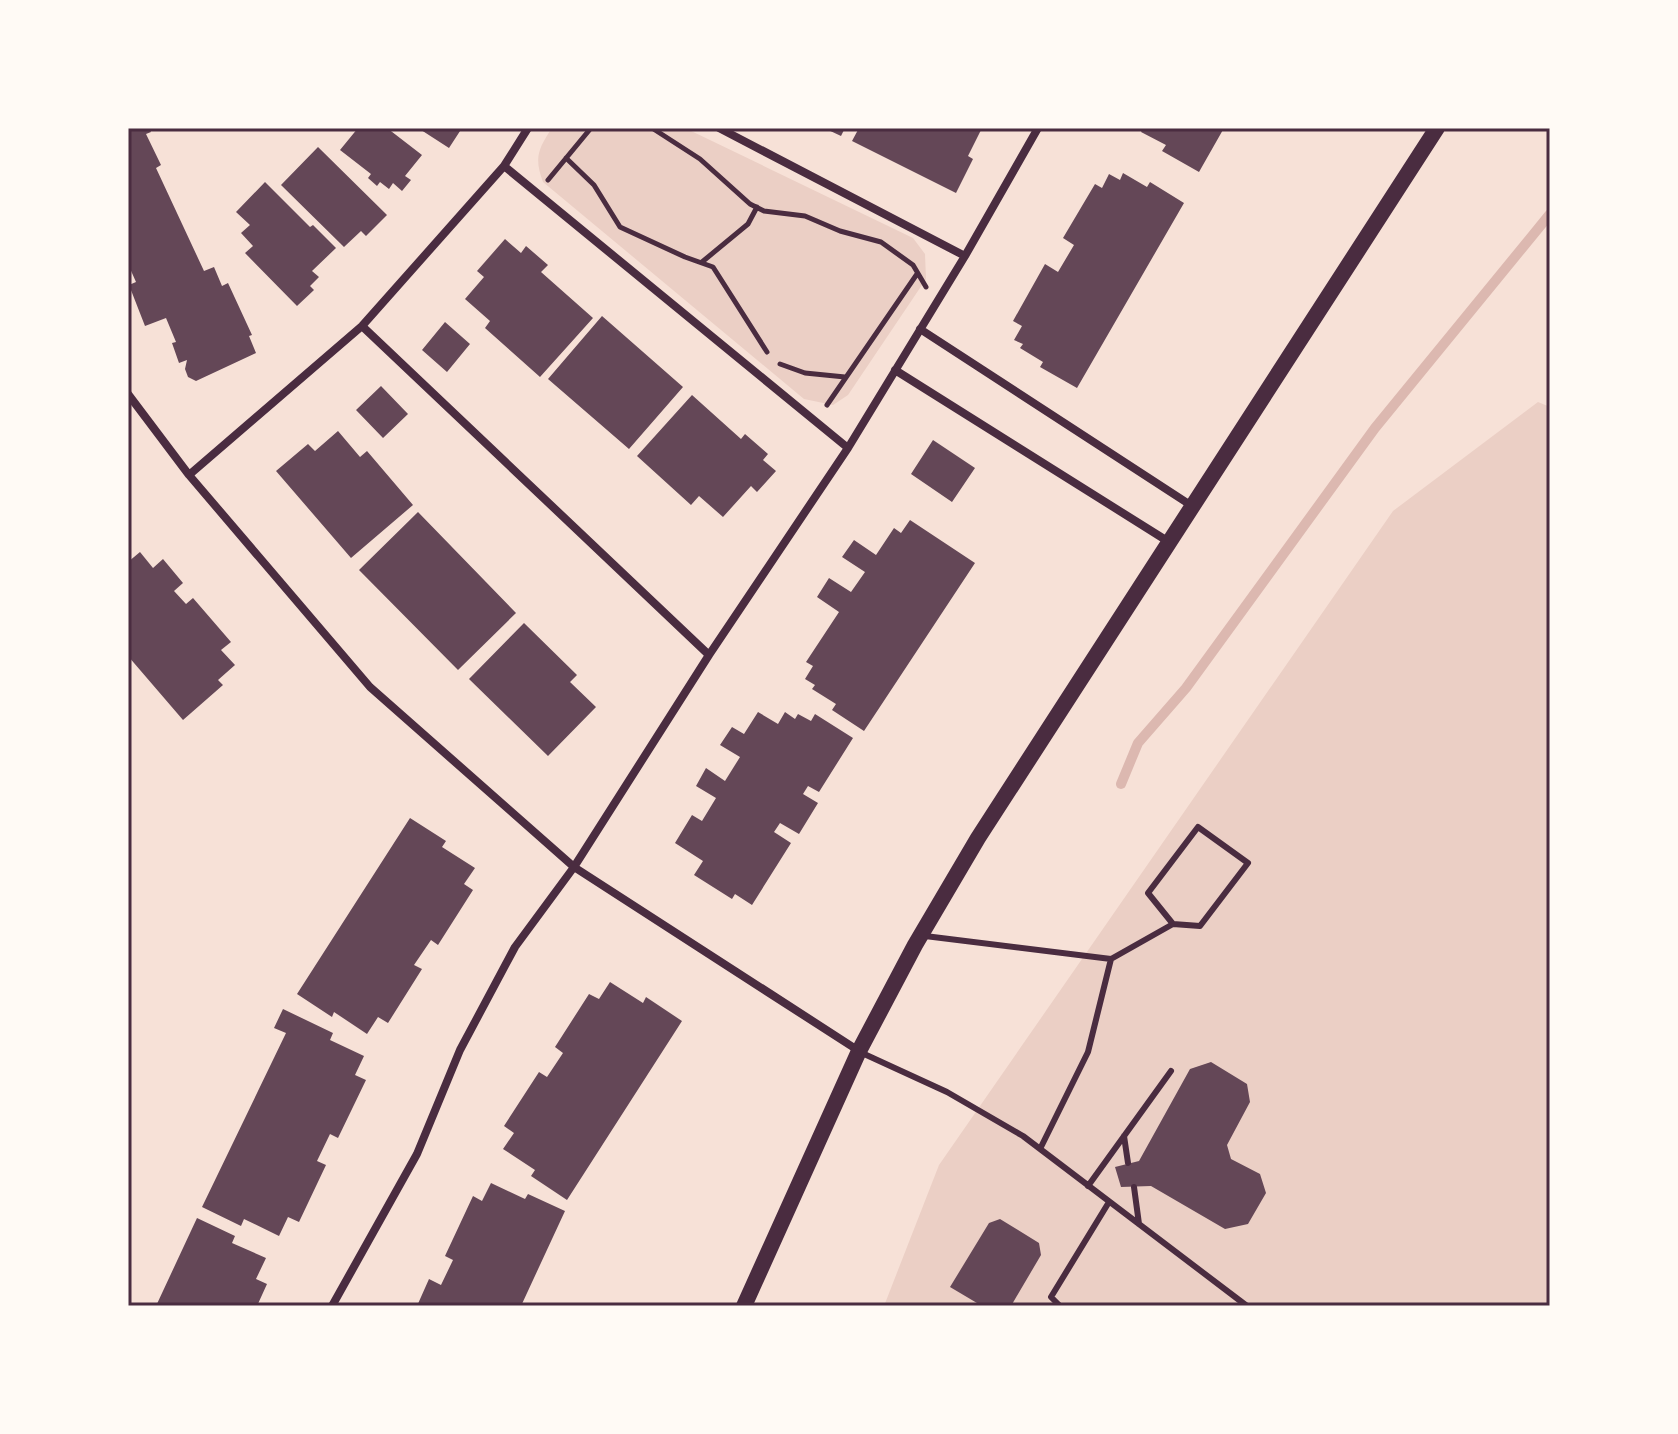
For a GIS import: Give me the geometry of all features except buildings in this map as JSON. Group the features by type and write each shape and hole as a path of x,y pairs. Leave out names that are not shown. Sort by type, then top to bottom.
{"main road":[{"path":"744,1306 859,1051 921,935 978,838 1437,128"}],"street":[{"path":"189,475 362,326 504,166 528,128"},
{"path":"719,128 965,256"},
{"path":"332,1306 417,1154 460,1050 515,947 574,867 709,655 848,448 965,256 1038,128"},
{"path":"504,166 848,448"},
{"path":"362,326 709,655"},
{"path":"920,329 1192,506"},
{"path":"895,370 1169,542"},
{"path":"128,394 189,475 370,687 574,867 859,1051"}],"lane":[{"path":"921,935 1111,959 1173,924 1200,926 1248,863 1198,827 1148,893 1173,924"},
{"path":"1040,1149 1088,1052 1111,959"},
{"path":"859,1051 947,1092 1023,1136 1247,1306"},
{"path":"1088,1186 1171,1071"},
{"path":"1124,1136 1128,1163"},
{"path":"1134,1187 1139,1224"},
{"path":"1060,1306 1051,1297 1109,1202"}],"path":[{"path":"537,193 591,128"},
{"path":"652,128 700,159 764,211 805,216 840,231 881,242 913,265 937,301"},
{"path":"566,158 594,185 620,227 713,267 761,347 779,364 805,373 845,377"},
{"path":"701,263 748,224 757,207"},
{"path":"815,421 917,274"}],"shaded area":[{"path":"552,128 685,128 913,238 925,254 926,279 848,395 833,405 804,399 543,182 539,154"},
{"path":"1538,402 1550,407 1550,1306 884,1306 939,1165 1393,511"}],"waterway":[{"path":"1121,784 1138,743 1186,688 1375,428 1550,214"}]}
